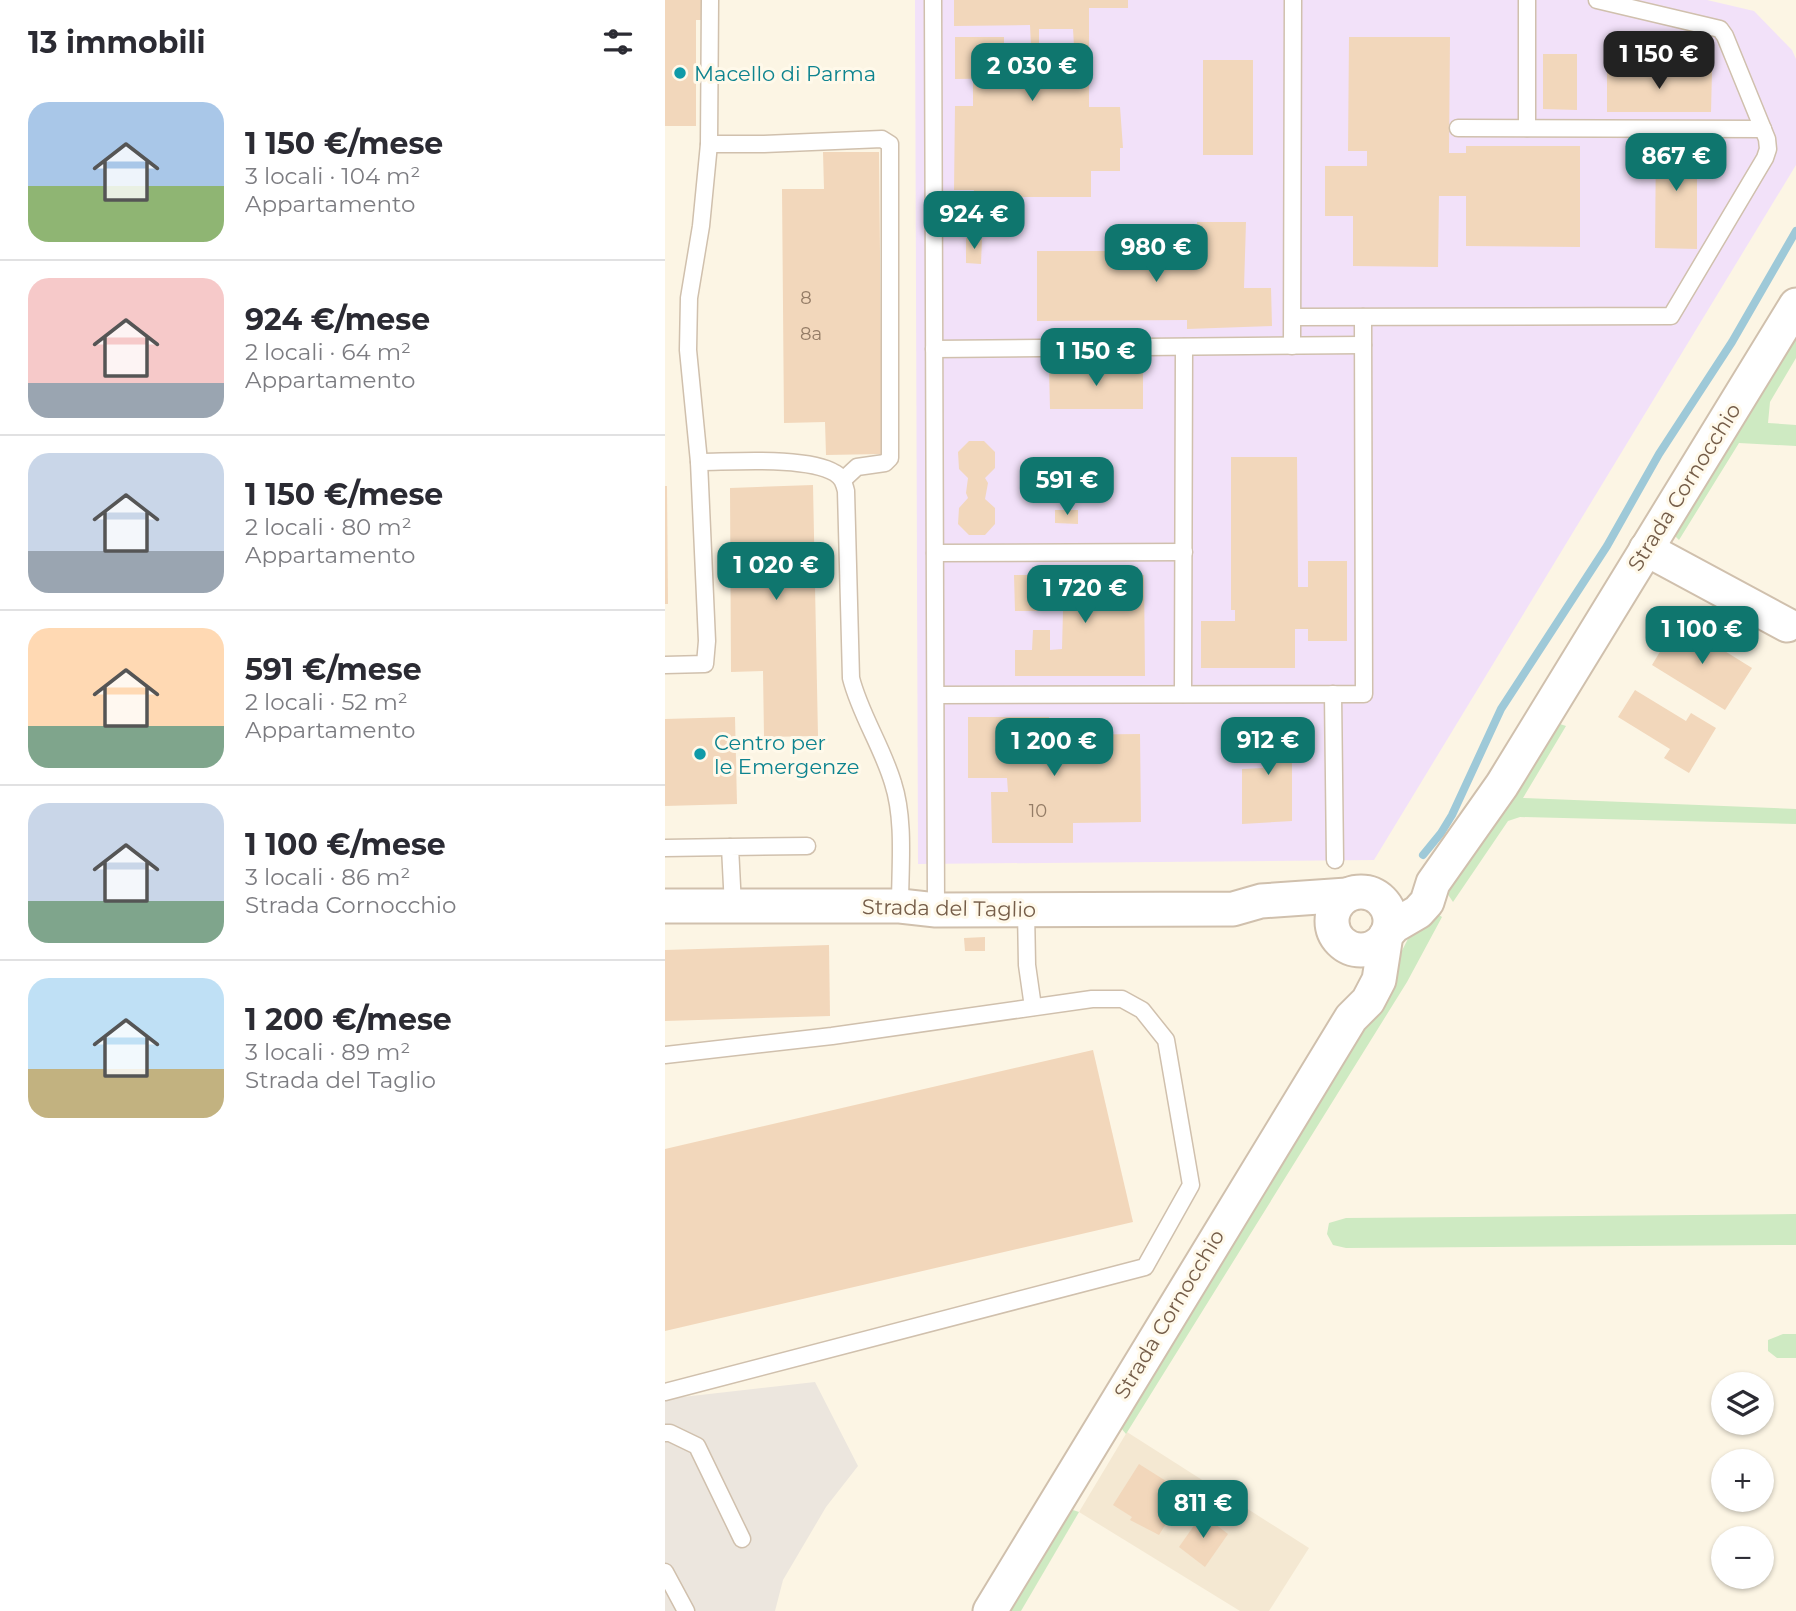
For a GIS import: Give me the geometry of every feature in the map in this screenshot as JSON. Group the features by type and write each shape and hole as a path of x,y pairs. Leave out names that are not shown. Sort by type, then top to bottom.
{"street":[{"name":"Strada Cornocchio","path":"1341,942 1364,950 1381,942 1394,926 1423,908 1435,881 1502,785 1796,305"},
{"path":"1646,548 1787,625"},
{"path":"1361,895 1396,897 1435,881"},
{"name":"Strada Cornocchio","path":"990,1611 1351,1018 1368,1001 1379,980 1390,926 1387,908 1361,895 1339,901 1334,910 1333,930 1354,957 1358,972 1351,1018"},
{"name":"Strada del Taglio","path":"1233,909 1261,901 1361,895"},
{"name":"Strada del Taglio","path":"665,906 900,906 936,910 1233,909 1256,915 1317,922 1329,928 1341,942"}],"lane":[{"path":"665,665 705,664 699,462 688,350 689,298 701,226 709,144 709,0"},
{"path":"933,0 936,910"},
{"path":"1292,346 1293,0"},
{"path":"1527,0 1527,128"},
{"path":"1293,317 1671,316 1765,158 1768,143 1720,29 1597,0"},
{"path":"1458,128 1763,129"},
{"path":"709,144 882,139 890,144 890,458 885,463 857,467 843,480"},
{"path":"936,695 1364,694 1363,317"},
{"path":"934,349 1363,345"},
{"path":"1183,694 1184,347"},
{"path":"699,462 809,465 836,473 843,480 846,491 851,678 856,699 880,745 894,786 901,836 900,906"},
{"path":"935,553 1184,552"},
{"path":"1333,694 1335,860"},
{"path":"730,846 733,906"},
{"path":"665,848 807,846"},
{"path":"1026,910 1027,965 1033,1007"},
{"path":"665,1055 832,1036 1092,999 1122,999 1142,1010 1166,1040 1191,1185 1145,1267 665,1392"},
{"path":"665,1433 697,1446 742,1539"},
{"path":"665,1572 686,1611"}],"shaded area":[{"path":"915,0 1707,0 1754,11 1792,50 1796,59 1796,165 1374,860 918,864"},
{"path":"815,1382 858,1466 826,1507 783,1580 775,1611 665,1611 665,1399"},
{"path":"1127,1432 1309,1548 1269,1611 1240,1611 1079,1512"}],"green space":[{"path":"1796,323 1796,358 1770,402 1768,423 1796,425 1796,446 1739,443 1679,540 1674,535"},
{"path":"1556,726 1566,726 1523,798 1796,809 1796,824 1520,817 1508,821 1453,902 1447,893 1449,881"},
{"path":"1436,913 1442,917 1407,982 1126,1434 1121,1428 1385,984 1412,931"},
{"path":"1796,1214 1796,1245 1346,1248 1333,1245 1327,1234 1329,1223 1346,1218"},
{"path":"1783,1334 1796,1334 1796,1358 1777,1358 1768,1351 1768,1340"},
{"path":"1067,1512 1079,1512 1021,1611 1004,1611"}],"building":[{"name":"Macello di Parma","path":"665,0 705,0 705,20 696,20 696,126 665,126"},
{"path":"954,0 1128,0 1128,8 1089,8 1089,107 1120,107 1123,148 1120,148 1120,171 1091,171 1091,197 973,197 974,190 954,190 955,106 973,106 973,82 1074,82 1073,77 955,79 955,37 1004,37 1004,46 1031,46 1030,25 954,26","holes":["1039,29 1073,29 1074,46 1039,46"]},
{"path":"1349,37 1450,37 1449,153 1466,153 1466,146 1580,146 1580,247 1466,246 1466,196 1439,196 1438,267 1353,266 1353,216 1325,216 1325,166 1367,166 1367,151 1348,151"},
{"path":"1543,54 1577,54 1577,110 1543,109"},
{"path":"1203,60 1253,60 1253,155 1203,155"},
{"path":"1607,71 1712,71 1711,112 1607,112"},
{"path":"1656,138 1697,138 1697,249 1655,248"},
{"path":"823,152 879,152 882,454 826,455 825,422 784,423 782,189 824,189"},
{"path":"986,209 1009,210 1009,230 987,229"},
{"path":"1197,222 1246,222 1244,288 1271,288 1272,326 1187,329 1187,320 1037,321 1037,251 1191,251 1191,261 1198,260"},
{"path":"966,238 982,238 981,264 966,263"},
{"path":"1049,368 1143,368 1143,409 1050,409"},
{"path":"969,441 984,441 995,452 995,468 985,478 988,483 985,499 995,508 995,524 985,535 969,535 958,524 959,508 968,498 968,478 959,469 958,452"},
{"path":"1231,457 1297,457 1298,587 1308,587 1308,561 1347,561 1347,641 1308,641 1308,629 1295,629 1295,668 1201,668 1201,621 1235,621 1235,610 1231,610"},
{"path":"1060,459 1078,459 1078,499 1060,500"},
{"path":"813,485 818,736 764,737 763,671 731,672 730,488"},
{"path":"667,486 668,604 665,604"},
{"path":"1055,510 1078,510 1078,524 1055,523"},
{"path":"1014,575 1144,575 1145,676 1015,676 1015,650 1032,650 1033,630 1050,630 1050,650 1062,649 1063,611 1015,611"},
{"path":"1678,622 1752,668 1725,710 1652,665"},
{"path":"1635,690 1686,721 1691,713 1716,728 1689,773 1664,758 1670,749 1618,717"},
{"name":"Centro per le Emergenze","path":"735,717 737,804 665,806 665,719"},
{"path":"968,717 1049,717 1049,735 1140,734 1141,822 1073,823 1073,843 992,843 991,792 1008,792 1007,778 968,778"},
{"path":"1242,732 1297,732 1296,761 1292,761 1292,821 1242,824 1242,769 1263,768 1262,761 1242,761"},
{"path":"985,937 985,951 965,951 964,938"},
{"path":"829,945 830,1016 665,1021 665,950"},
{"path":"1093,1050 1133,1222 665,1331 665,1149"},
{"path":"1139,1464 1185,1493 1159,1535 1130,1520 1132,1517 1113,1505"},
{"path":"1202,1514 1228,1534 1205,1567 1179,1547"}],"waterway":[{"path":"1423,855 1452,815 1501,709 1607,546 1659,454 1732,342 1796,231"}],"place":[{"name":"Macello di Parma","path":"680,73"},
{"name":"Centro per le Emergenze","path":"700,754"}]}
